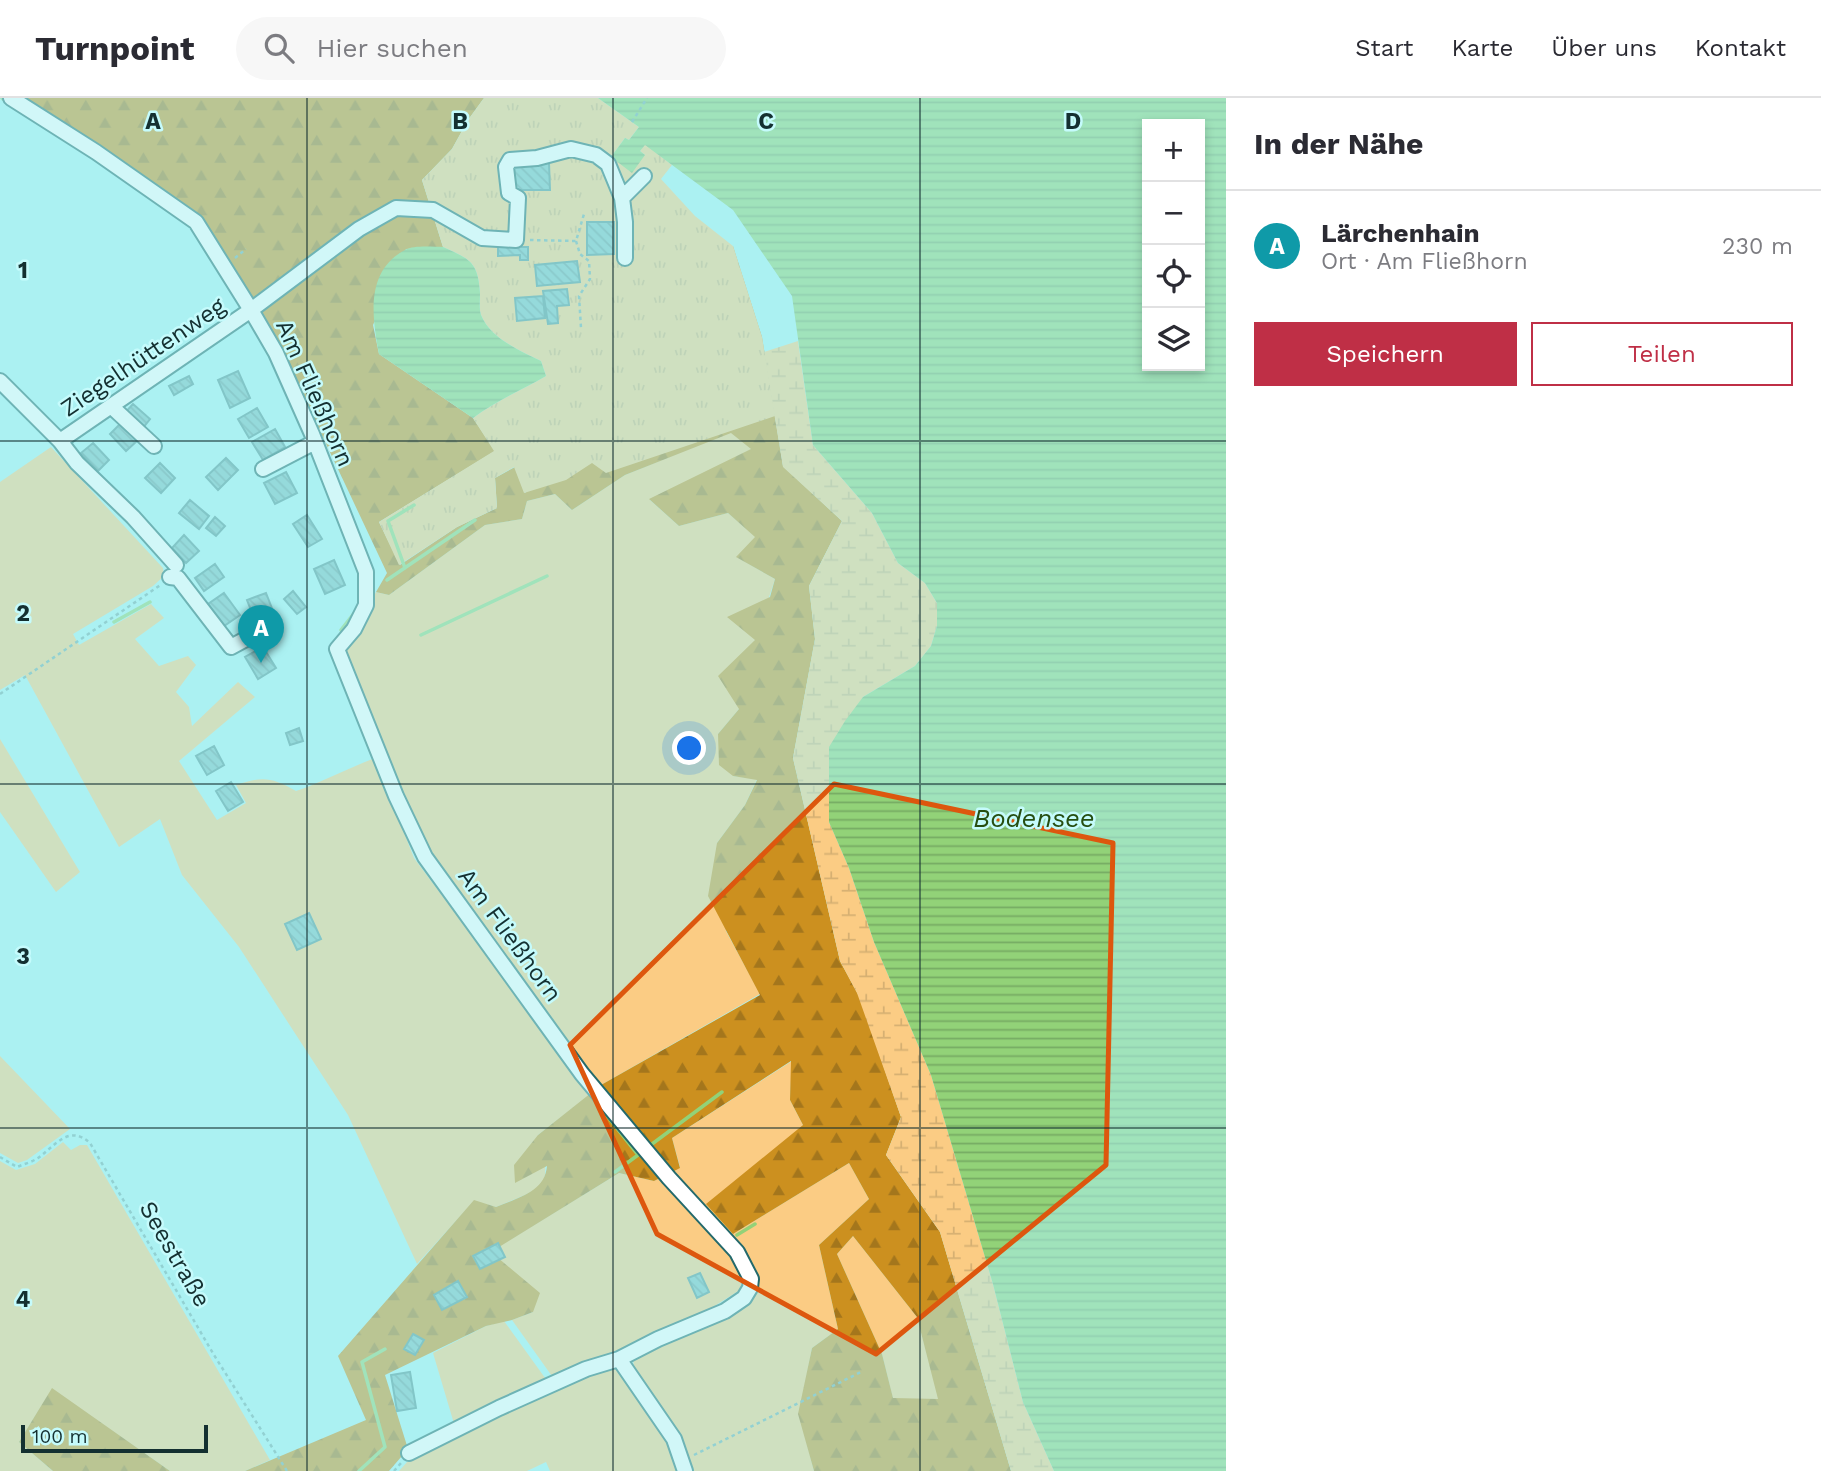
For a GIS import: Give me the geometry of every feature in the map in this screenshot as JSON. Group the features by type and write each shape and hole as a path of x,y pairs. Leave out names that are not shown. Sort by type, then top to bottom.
{"street":[{"name":"Am Fließhorn","path":"11,98 96,152 196,222 276,353 315,442 366,572 366,605 354,629 337,649 396,796 425,857 583,1074 669,1178 737,1252 751,1279 750,1288 744,1298 725,1311 658,1339 620,1359"},
{"path":"516,240 518,198 509,192 506,167 510,160 537,158 571,149 596,155 608,164 622,198 625,258"},
{"path":"622,198 644,176"},
{"name":"Am Fließhorn","path":"251,310 359,229 396,208 433,210 482,238 516,240"},
{"name":"Ziegelhüttenweg","path":"60,441 251,310"},
{"path":"0,381 60,441 77,463 133,517 231,647 257,633"},
{"path":"111,405 154,446"},
{"path":"263,469 315,442"},
{"path":"409,1453 575,1374 620,1359 674,1439 683,1466"}],"path":[{"path":"632,121 647,98"},
{"path":"581,328 579,296 590,279 589,261 580,254 576,241 584,214"},
{"path":"516,240 576,241"},
{"path":"0,694 155,590 173,571"},
{"name":"Seestraße","path":"0,1157 17,1167 34,1160 61,1139 73,1134 82,1136 90,1143 214,1355 287,1471"},
{"path":"683,1466 863,1371"}],"highlighted area":[{"path":"834,784 1113,843 1106,1165 876,1354 657,1234 570,1045"}],"green space":[{"path":"21,98 484,98 452,149 422,180 443,247 406,249 373,325 379,354 473,418 495,451 379,522 400,565 457,527 497,508 495,478 515,467 525,493 733,246 762,337 783,466 842,521 809,586 815,639 793,758 840,961 860,998 901,1117 886,1155 940,1232 1011,1471 814,1471 798,1414 812,1348 838,1329 819,1245 869,1199 849,1163 733,1234 706,1204 803,1125 790,1100 791,1061 672,1138 680,1168 654,1181 619,1173 491,1252 540,1293 533,1312 486,1326 385,1375 408,1449 389,1471 245,1471 366,1420 338,1356 474,1200 496,1207 536,1188 545,1175 547,1166 515,1183 514,1165 538,1135 601,1085 760,995 708,896 717,843 745,805 757,780 733,776 719,765 718,734 739,709 718,676 755,640 727,617 770,597 775,579 736,557 755,537 728,513 679,526 649,499 751,449 731,433 625,475 572,510 555,494 527,501 522,519 485,525 389,595 376,592 387,573 287,361 197,218","holes":["853,1236 917,1317 938,1399 893,1398 882,1354 837,1254"]},
{"path":"484,98 598,98 639,127 629,140 625,138 611,157 645,155 640,151 645,144 672,165 661,179 695,216 733,246 762,337 775,416 606,473 592,463 566,480 524,493 514,467 495,478 497,508 457,527 399,565 379,522 494,451 473,418 546,376 541,361 506,343 485,323 480,313 479,283 475,268 460,255 443,247 422,180 452,149"},
{"path":"798,341 813,445 872,513 898,563 925,583 937,603 937,626 931,646 915,666 863,697 829,822 849,868 874,942 931,1075 993,1284 1023,1402 1054,1471 1011,1471 940,1232 886,1155 901,1117 857,993 840,961 793,758 815,639 809,586 842,521 783,467 764,352"},
{"path":"731,432 752,449 650,500 679,526 728,513 756,537 737,557 775,579 755,640 739,709 718,734 733,776 757,779 745,805 717,843 726,931 760,994 601,1085 429,854 383,753 346,651 376,592 389,595 485,525 522,519 527,501 555,494 572,510 625,475"},
{"path":"51,447 163,568 164,576 153,586 73,634 79,645 151,604 164,618 135,639 159,666 188,656 196,665 176,692 189,707 192,726 238,682 255,697 179,761 217,820 246,803 236,785 267,779 296,791 375,758 414,858 591,1094 538,1135 545,1167 545,1177 541,1184 525,1195 496,1207 474,1201 417,1264 348,1115 239,947 182,875 160,819 119,847 25,675 0,690 0,482"},
{"path":"0,739 80,872 56,892 0,812"},
{"path":"0,1056 70,1129 27,1160 18,1163 0,1153"},
{"path":"792,1061 790,1100 803,1125 733,1234 849,1163 869,1199 819,1245 838,1329 812,1348 799,1414 814,1471 692,1471 678,1433 634,1372 633,1355 728,1319 749,1302 734,1236 731,1258 742,1279 740,1290 713,1307 554,1379 512,1320 533,1312 490,1252 619,1173 654,1181 680,1167 672,1138"},
{"path":"63,1142 71,1150 87,1145 270,1460 245,1471 170,1471 52,1389 19,1442 53,1471 0,1471 0,1161 16,1170 35,1164"},
{"path":"853,1236 917,1317 939,1399 893,1399 882,1354 837,1254"},
{"path":"504,1321 548,1382 455,1427 433,1353 486,1326"},
{"path":"615,1366 672,1443 681,1471 550,1471 546,1462 527,1471 399,1471 408,1461 484,1423 536,1398"},
{"path":"52,1388 170,1471 53,1471 19,1442"}],"water":[{"name":"Bodensee","path":"598,98 1226,98 1226,1471 1054,1471 1023,1402 993,1284 931,1075 874,942 849,868 829,822 829,747 863,697 915,666 931,646 937,626 937,603 925,583 898,563 872,513 813,445 792,296 733,210 645,145 640,151 645,155 632,173 611,157 625,138 629,140 639,127"},
{"path":"443,247 460,255 475,268 479,283 480,313 485,323 506,343 541,361 546,376 473,418 379,354 376,340 374,296 383,270 392,259 409,248"}],"building":[{"path":"513,163 549,163 550,190 513,190"},
{"path":"587,222 614,222 614,254 587,255"},
{"path":"498,244 522,244 522,247 528,247 528,260 520,260 520,255 498,256"},
{"path":"577,261 580,282 537,286 535,265"},
{"path":"567,289 569,305 557,306 558,323 548,324 543,291"},
{"path":"543,296 545,318 517,321 515,298"},
{"path":"238,371 250,398 230,408 218,380"},
{"path":"189,376 193,384 174,395 169,386"},
{"path":"133,404 150,419 142,429 124,414"},
{"path":"257,408 268,427 249,438 238,419"},
{"path":"121,423 137,441 126,451 110,434"},
{"path":"275,429 285,447 263,460 252,442"},
{"path":"93,443 109,460 98,471 81,453"},
{"path":"226,458 238,470 218,490 206,477"},
{"path":"160,463 175,478 161,493 145,478"},
{"path":"286,472 297,493 275,504 264,483"},
{"path":"190,500 209,516 199,529 179,513"},
{"path":"307,515 322,539 308,547 293,524"},
{"path":"215,517 225,526 216,536 206,528"},
{"path":"184,535 199,551 186,563 172,548"},
{"path":"334,560 345,585 325,594 314,569"},
{"path":"215,564 224,577 204,591 195,578"},
{"path":"293,591 306,607 297,614 284,599"},
{"path":"224,593 240,615 224,626 208,604"},
{"path":"266,593 275,616 256,623 247,600"},
{"path":"263,647 276,668 258,679 245,657"},
{"path":"299,728 303,741 290,745 286,733"},
{"path":"214,746 224,765 207,775 196,756"},
{"path":"231,782 243,802 228,811 216,791"},
{"path":"309,913 321,939 297,950 285,924"},
{"path":"498,1243 505,1257 480,1269 473,1256"},
{"path":"700,1273 709,1292 697,1298 688,1278"},
{"path":"458,1281 467,1297 442,1310 434,1295"},
{"path":"413,1334 424,1340 415,1355 404,1349"},
{"path":"410,1372 416,1408 397,1411 391,1375"}],"waterway":[{"path":"405,568 388,521 414,505"},
{"path":"387,580 475,520"},
{"path":"421,635 547,576"},
{"path":"114,622 150,602"},
{"path":"341,630 355,612"},
{"path":"648,1147 722,1092"},
{"path":"593,1098 638,1155 615,1172"},
{"path":"737,1235 755,1224"},
{"path":"359,1471 385,1447 362,1362 385,1349"}],"place":[{"name":"Lärchenhain","path":"261,663"}]}
